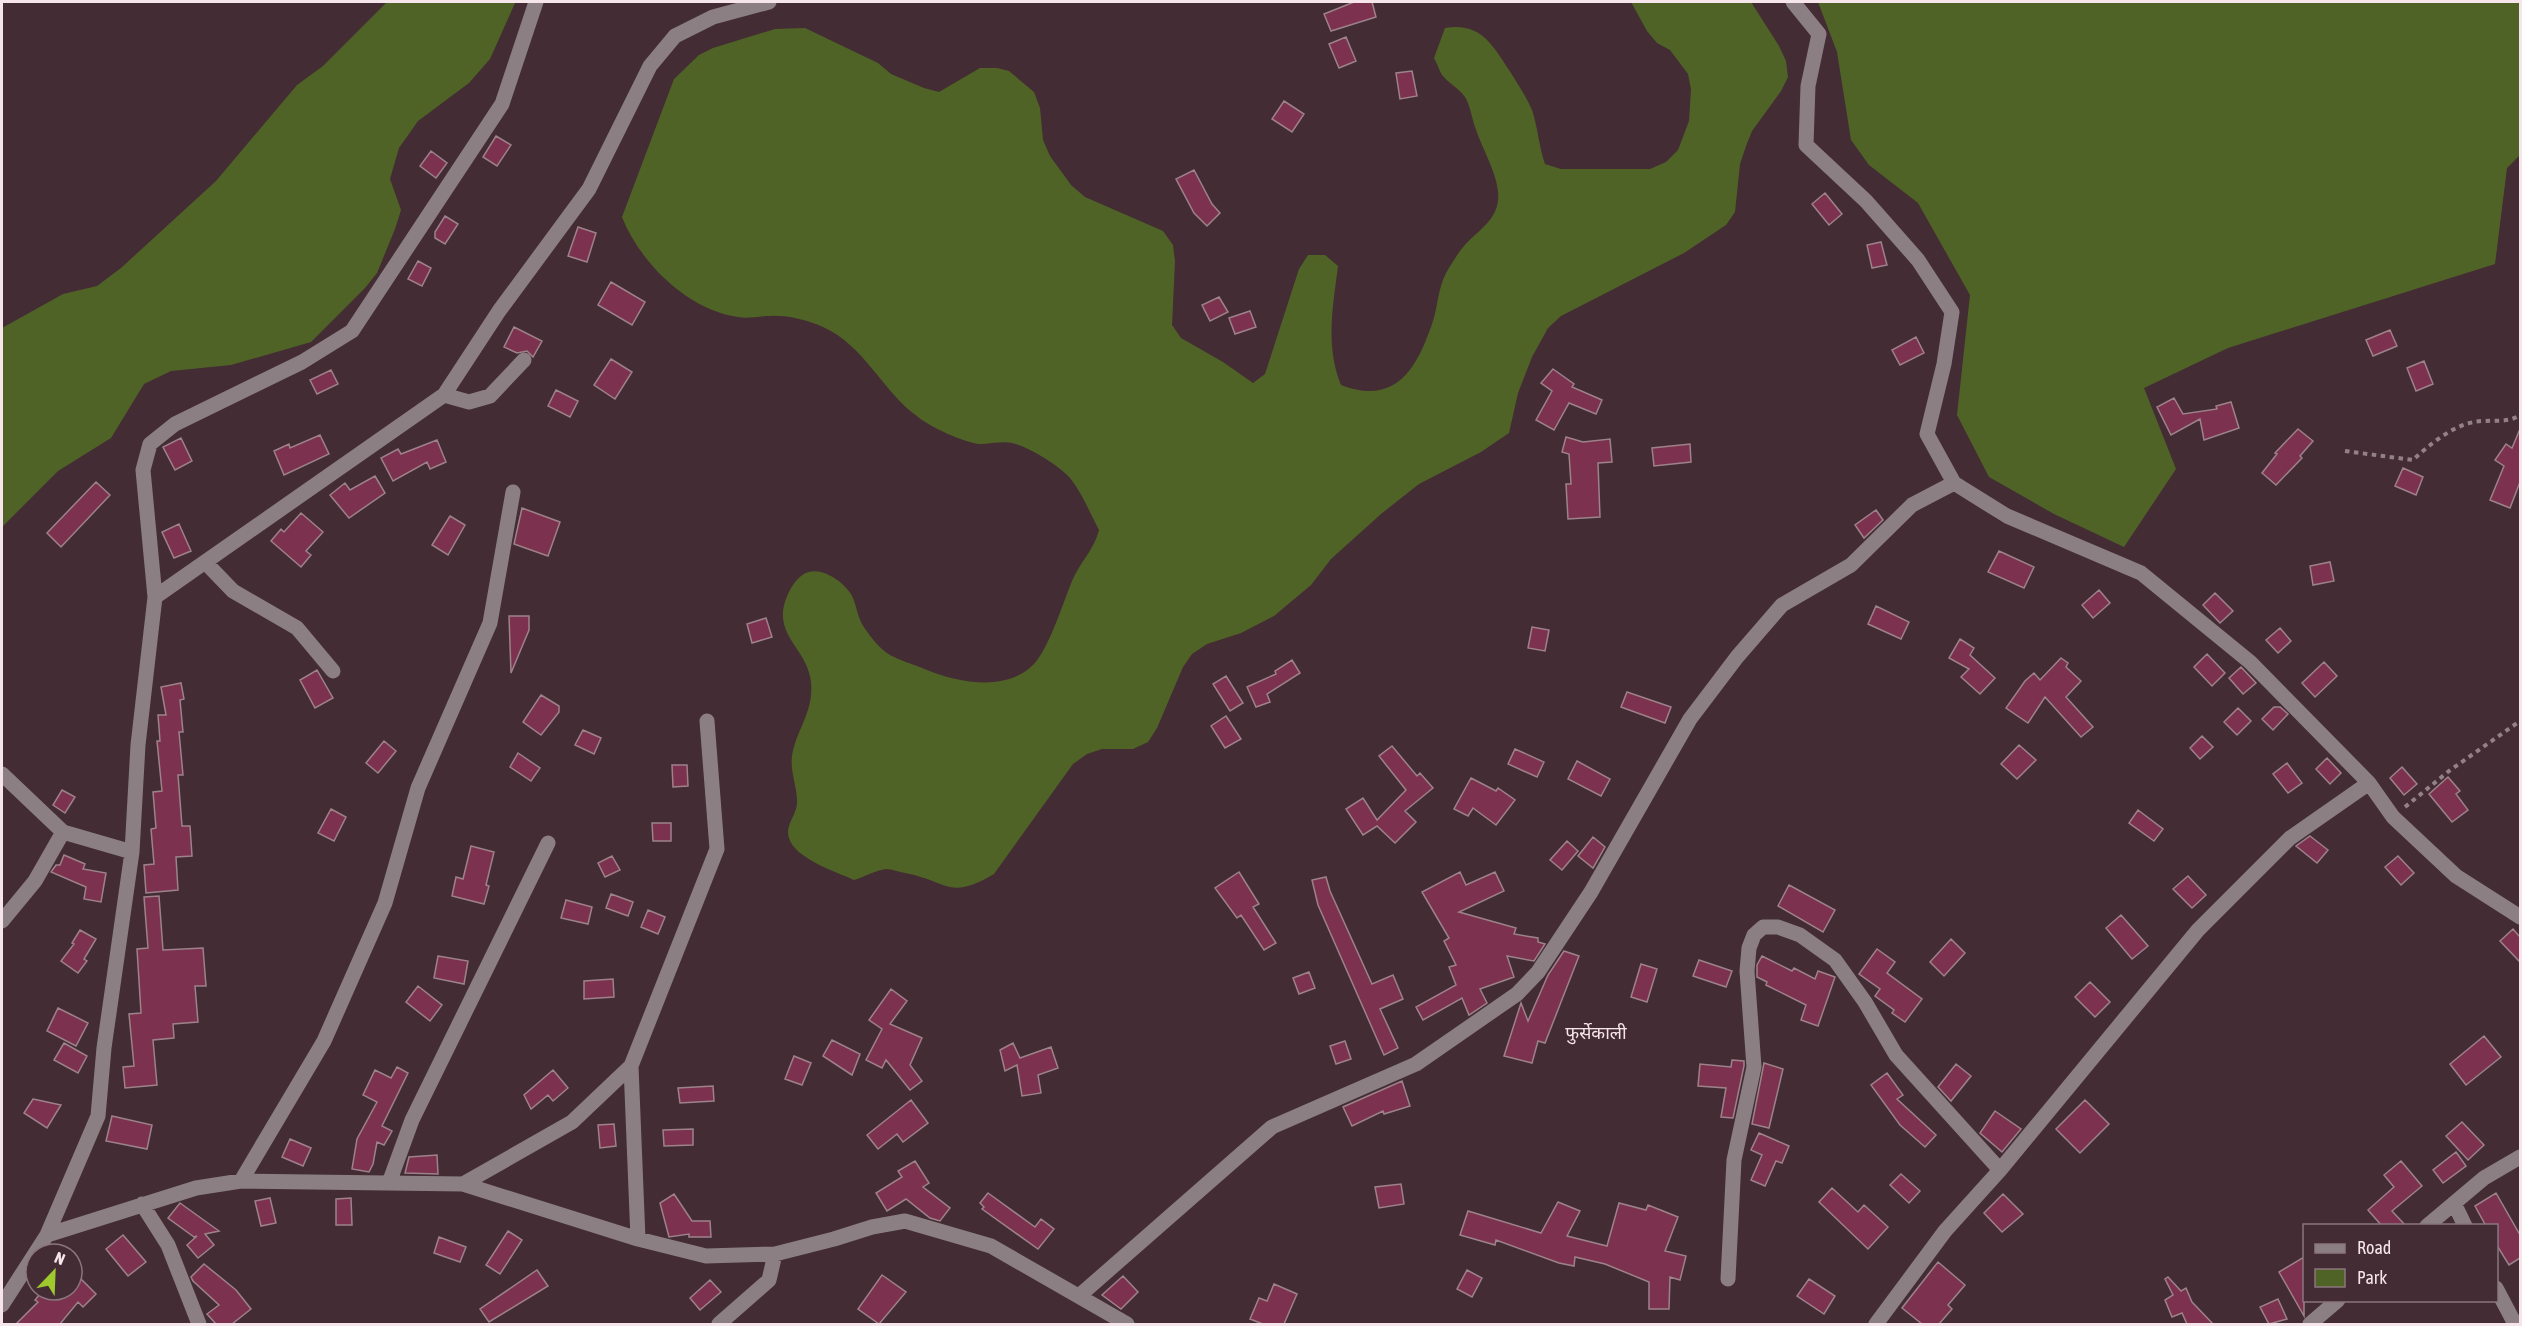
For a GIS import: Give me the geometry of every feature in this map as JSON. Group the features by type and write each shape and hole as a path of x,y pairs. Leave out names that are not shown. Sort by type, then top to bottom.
{"street":[{"path":"2,1305 47,1235 98,1116 104,1048 132,852 138,745 155,597 143,470 150,444 175,424 302,362 351,331 502,104 536,2"},
{"path":"155,597 444,394 499,311 589,189 650,66 675,36 713,17 769,2"},
{"path":"1793,2 1819,34 1808,86 1806,145 1866,201 1918,260 1952,312 1944,364 1927,434 1954,483 2007,516 2141,573 2250,662 2369,783 2393,817 2456,876 2520,917"},
{"path":"444,394 470,402 490,396 524,360"},
{"path":"1079,1296 1272,1127 1416,1064 1517,994 1538,972 1575,917 1690,719 1737,657 1782,605 1851,565 1912,505 1954,483"},
{"path":"242,1181 324,1041 385,903 418,788 490,623 513,492"},
{"path":"205,562 233,591 297,628 333,671"},
{"path":"463,1185 572,1122 630,1066 717,849 707,721"},
{"path":"2,774 63,832 132,852"},
{"path":"1876,1324 1946,1231 2000,1170 2198,930 2290,838 2369,783"},
{"path":"2,921 35,881 63,832"},
{"path":"389,1184 412,1120 548,843"},
{"path":"1728,1279 1734,1160 1754,1067 1747,971 1749,948 1754,935 1763,927 1778,927 1800,935 1835,960 1865,1002 1896,1055 2000,1170"},
{"path":"630,1066 638,1239"},
{"path":"2429,1224 2484,1178 2520,1157"},
{"path":"47,1235 196,1188 242,1181 463,1185 638,1239 706,1256 775,1254 872,1227 905,1221 991,1246 1127,1324"},
{"path":"2454,1203 2464,1224"},
{"path":"142,1204 168,1245 199,1324"},
{"path":"719,1324 769,1280 775,1254"},
{"path":"2498,1292 2515,1324"},
{"path":"2310,1324 2336,1302"}],"path":[{"path":"2345,451 2413,460 2433,442 2472,422 2515,419 2520,414"},
{"path":"2393,817 2449,771 2520,721"}],"green space":[{"path":"387,2 515,3 490,59 469,83 418,121 399,148 390,179 401,210 377,273 311,342 231,365 171,371 144,384 111,438 58,471 2,527 2,328 63,294 97,286 121,268 216,181 297,85 323,66"},
{"path":"1631,2 1751,2 1786,61 1788,77 1781,91 1752,131 1746,146 1740,164 1735,212 1726,225 1684,253 1561,316 1548,328 1532,357 1518,393 1509,433 1481,452 1419,484 1381,514 1331,559 1311,585 1274,616 1241,633 1207,644 1192,654 1183,667 1157,728 1148,742 1133,749 1102,749 1087,754 1073,764 994,874 979,882 957,888 888,869 854,880 803,856 790,840 788,831 797,805 792,756 810,703 811,682 803,658 785,629 783,618 784,605 790,590 798,579 806,573 815,571 827,574 843,585 851,594 866,630 879,647 891,656 940,675 968,681 997,682 1023,673 1040,657 1072,581 1094,544 1099,530 1074,484 1058,468 1035,452 1019,445 1008,442 974,443 957,438 931,425 906,407 862,357 837,335 817,324 790,317 742,318 719,313 684,294 653,267 630,234 622,217 674,79 699,55 713,48 775,29 805,28 878,63 891,74 939,92 980,68 1009,71 1034,92 1040,108 1043,140 1050,156 1071,185 1085,197 1163,231 1173,245 1175,261 1172,325 1181,338 1223,362 1253,383 1265,374 1299,269 1308,255 1325,255 1338,266 1332,341 1333,356 1341,385 1376,391 1390,387 1402,379 1420,354 1435,315 1446,273 1461,249 1488,223 1498,201 1494,174 1467,100 1442,75 1434,58 1445,28 1467,28 1476,32 1484,37 1497,52 1532,110 1545,164 1561,169 1650,169 1666,162 1678,150 1689,121 1691,89 1688,74 1670,50 1657,43 1647,31"},
{"path":"1818,2 2520,2 2520,155 2507,168 2495,264 2228,348 2144,388 2176,469 2124,547 2054,514 1989,477 1957,415 1970,295 1918,203 1869,165 1851,140 1837,52"}],"building":[{"path":"1354,2 1372,2 1376,17 1331,31 1324,14"},
{"path":"1346,37 1356,61 1339,68 1329,44"},
{"path":"1412,71 1417,96 1400,99 1396,73"},
{"path":"1284,101 1304,114 1292,132 1272,119"},
{"path":"496,136 511,145 497,166 483,157"},
{"path":"431,151 447,163 436,178 420,166"},
{"path":"1194,170 1212,204 1220,213 1207,226 1194,213 1176,179"},
{"path":"1825,193 1842,214 1829,225 1812,204"},
{"path":"445,216 458,224 445,244 435,238 435,232"},
{"path":"578,227 596,233 587,262 568,256"},
{"path":"1881,242 1887,265 1872,268 1867,245"},
{"path":"418,261 431,268 422,286 408,279"},
{"path":"611,282 645,302 632,325 598,305"},
{"path":"1219,297 1228,312 1210,321 1202,305"},
{"path":"1250,311 1256,327 1235,334 1229,318"},
{"path":"514,327 542,341 533,357 527,351 517,353 504,347"},
{"path":"2390,330 2397,346 2373,356 2366,340"},
{"path":"1916,337 1924,353 1900,365 1892,350"},
{"path":"611,359 632,372 615,399 594,385"},
{"path":"2424,361 2433,384 2416,391 2407,368"},
{"path":"1553,369 1574,384 1572,387 1602,400 1596,414 1569,403 1554,430 1536,420 1552,391 1541,383"},
{"path":"331,370 338,384 317,394 310,380"},
{"path":"556,390 578,401 570,417 548,406"},
{"path":"2174,398 2183,414 2217,409 2216,406 2231,402 2239,428 2204,440 2200,419 2171,435 2157,407"},
{"path":"2298,429 2313,441 2300,456 2302,458 2276,485 2262,473 2277,454 2275,453"},
{"path":"2520,429 2520,482 2510,508 2490,500 2504,466 2495,460 2506,444 2512,448"},
{"path":"320,435 329,454 284,475 274,451 289,444 290,448"},
{"path":"1566,437 1583,442 1610,439 1612,462 1598,463 1600,517 1568,519 1566,484 1571,484 1569,454 1562,452"},
{"path":"181,438 192,461 175,470 163,447"},
{"path":"437,440 446,462 430,469 427,462 393,481 381,458 398,449 401,454"},
{"path":"1690,444 1691,462 1654,466 1652,448"},
{"path":"2403,468 2423,477 2416,495 2395,486"},
{"path":"375,476 385,493 349,518 330,495 345,483 350,490"},
{"path":"96,482 110,495 61,547 47,533"},
{"path":"522,508 560,522 548,556 514,544"},
{"path":"1876,510 1883,520 1864,538 1855,525"},
{"path":"301,513 323,532 306,551 311,555 301,567 271,541 281,529 284,532"},
{"path":"450,516 465,525 448,555 432,545"},
{"path":"179,524 191,551 174,558 162,532"},
{"path":"1999,551 2034,567 2024,588 1988,572"},
{"path":"2330,562 2334,581 2313,585 2310,566"},
{"path":"2099,590 2110,603 2093,618 2082,605"},
{"path":"2215,593 2233,611 2220,623 2203,605"},
{"path":"1876,606 1909,622 1901,639 1868,624"},
{"path":"509,616 529,616 529,630 511,673"},
{"path":"766,618 772,637 752,643 747,624"},
{"path":"1532,627 1549,630 1545,651 1528,648"},
{"path":"2280,628 2291,641 2278,653 2266,640"},
{"path":"1960,639 1974,648 1970,655 1995,678 1980,694 1961,677 1969,669 1949,658"},
{"path":"2207,654 2225,673 2212,686 2194,667"},
{"path":"2061,658 2068,663 2066,667 2081,681 2066,697 2093,727 2081,737 2045,697 2028,723 2006,708 2025,681 2034,673 2040,680"},
{"path":"1292,660 1300,673 1267,694 1270,702 1256,707 1247,687 1276,674 1275,671"},
{"path":"2324,662 2337,676 2315,697 2302,683"},
{"path":"2241,667 2256,683 2243,694 2229,678"},
{"path":"317,670 333,698 315,708 300,680"},
{"path":"1226,676 1243,703 1230,711 1213,684"},
{"path":"181,683 184,699 180,700 183,732 179,732 183,775 178,775 182,826 190,826 192,856 176,857 178,890 146,893 144,865 154,864 151,829 156,828 153,792 162,791 157,741 160,741 158,715 166,715 161,687"},
{"path":"1627,692 1671,707 1665,723 1621,707"},
{"path":"541,695 559,706 559,712 541,735 523,722"},
{"path":"2274,707 2280,707 2288,714 2273,730 2262,719"},
{"path":"2238,708 2251,721 2237,735 2224,722"},
{"path":"1226,716 1241,739 1225,748 1211,726"},
{"path":"583,730 601,738 594,754 575,745"},
{"path":"2202,736 2213,747 2200,759 2190,748"},
{"path":"384,741 396,751 378,773 366,763"},
{"path":"2019,745 2036,760 2017,779 2001,764"},
{"path":"1392,746 1417,776 1420,773 1433,788 1405,811 1416,822 1395,843 1377,826 1363,835 1346,809 1363,798 1377,820 1406,790 1379,756"},
{"path":"1515,749 1544,762 1537,777 1508,764"},
{"path":"518,753 540,768 531,781 510,767"},
{"path":"2327,758 2341,773 2330,784 2316,769"},
{"path":"1577,761 1610,779 1601,796 1568,779"},
{"path":"2287,763 2302,783 2288,793 2273,774"},
{"path":"672,765 687,765 688,786 673,787"},
{"path":"2402,767 2417,784 2404,795 2390,778"},
{"path":"2448,777 2460,791 2456,794 2468,810 2452,822 2429,794"},
{"path":"1471,778 1496,791 1498,788 1515,800 1496,825 1473,808 1468,816 1454,809"},
{"path":"62,790 75,797 65,813 53,805"},
{"path":"331,809 346,817 334,841 318,833"},
{"path":"2138,810 2163,829 2154,841 2129,823"},
{"path":"652,823 671,823 671,841 653,841"},
{"path":"2310,836 2328,850 2317,863 2296,846"},
{"path":"1593,837 1605,847 1593,868 1578,856"},
{"path":"1567,841 1578,851 1562,870 1550,860"},
{"path":"471,846 494,852 484,904 452,896 456,877 463,879"},
{"path":"64,855 85,864 83,869 106,873 101,902 84,899 86,887 51,872 56,865 60,865"},
{"path":"612,856 620,870 605,877 598,863"},
{"path":"2398,856 2414,873 2401,885 2385,867"},
{"path":"1239,872 1259,904 1253,907 1276,943 1264,950 1241,915 1237,918 1215,888"},
{"path":"1460,872 1466,885 1495,872 1504,891 1459,912 1516,928 1514,934 1538,938 1538,942 1545,944 1534,961 1507,956 1514,977 1480,989 1487,1003 1469,1015 1462,998 1423,1020 1416,1007 1456,985 1449,967 1456,965 1444,941 1449,938 1422,892"},
{"path":"2188,876 2206,895 2192,908 2173,889"},
{"path":"1326,877 1330,891 1372,984 1393,975 1403,999 1380,1009 1398,1048 1384,1055 1318,905 1312,880"},
{"path":"1789,885 1835,910 1823,932 1778,906"},
{"path":"611,894 633,902 628,916 606,908"},
{"path":"159,896 163,950 203,948 206,986 195,986 198,1022 173,1024 174,1038 153,1040 157,1085 125,1088 123,1067 134,1066 129,1014 141,1013 137,949 148,948 144,897"},
{"path":"566,900 592,907 588,924 561,918"},
{"path":"648,910 665,917 658,934 641,927"},
{"path":"2121,915 2148,946 2132,959 2106,928"},
{"path":"2513,929 2520,937 2520,962 2500,941"},
{"path":"80,930 96,939 84,959 87,961 78,973 61,961 74,944 72,943"},
{"path":"1951,939 1965,953 1944,976 1930,962"},
{"path":"1877,949 1895,962 1887,973 1922,999 1905,1022 1892,1013 1894,1010 1875,996 1880,989 1859,974"},
{"path":"1564,951 1579,956 1545,1043 1538,1041 1532,1063 1504,1056 1521,1003 1528,1021 1548,975"},
{"path":"438,956 468,961 464,984 434,978"},
{"path":"1762,956 1792,971 1794,968 1815,979 1818,971 1835,977 1818,1026 1801,1020 1806,1005 1766,985 1767,982 1757,977 1757,965"},
{"path":"1699,960 1732,971 1726,987 1693,976"},
{"path":"1641,964 1657,969 1647,1002 1631,997"},
{"path":"1309,972 1315,988 1299,994 1293,978"},
{"path":"613,979 614,997 584,999 584,981"},
{"path":"2090,982 2110,1002 2095,1017 2075,997"},
{"path":"418,986 442,1005 430,1021 406,1002"},
{"path":"891,989 907,1001 890,1024 922,1038 910,1065 922,1081 910,1090 886,1060 882,1068 866,1060 882,1029 869,1020"},
{"path":"58,1008 88,1023 76,1046 47,1031"},
{"path":"2484,1036 2501,1057 2466,1085 2450,1064"},
{"path":"832,1040 860,1054 852,1075 823,1056"},
{"path":"1345,1041 1351,1059 1336,1064 1330,1046"},
{"path":"64,1043 87,1056 78,1073 54,1060"},
{"path":"1013,1043 1020,1058 1051,1047 1058,1068 1038,1075 1041,1093 1022,1096 1017,1065 1005,1071 1000,1050"},
{"path":"794,1056 811,1063 802,1085 785,1079"},
{"path":"1732,1060 1744,1061 1744,1066 1733,1118 1721,1117 1726,1088 1698,1086 1700,1064 1731,1067"},
{"path":"1764,1063 1783,1069 1769,1128 1752,1124"},
{"path":"1956,1064 1971,1076 1951,1101 1938,1087"},
{"path":"397,1067 408,1073 382,1126 392,1131 384,1145 377,1142 373,1164 369,1172 352,1169 357,1139 377,1102 363,1095 375,1070 391,1078"},
{"path":"553,1070 568,1088 553,1101 548,1095 531,1109 524,1095"},
{"path":"1887,1073 1903,1095 1897,1099 1936,1135 1925,1147 1900,1125 1871,1085"},
{"path":"1402,1081 1410,1106 1384,1114 1383,1111 1352,1126 1343,1107"},
{"path":"713,1086 714,1101 680,1103 678,1088"},
{"path":"33,1099 61,1105 47,1128 24,1113"},
{"path":"911,1100 928,1123 903,1142 897,1134 878,1149 867,1135"},
{"path":"2085,1100 2109,1124 2080,1153 2056,1129"},
{"path":"1995,1111 2021,1129 2002,1152 1980,1133"},
{"path":"112,1116 152,1125 147,1149 106,1141"},
{"path":"2462,1122 2484,1145 2468,1160 2446,1136"},
{"path":"614,1124 616,1146 600,1148 598,1125"},
{"path":"693,1129 693,1145 664,1146 663,1130"},
{"path":"1759,1133 1789,1146 1782,1163 1776,1161 1765,1186 1751,1180 1762,1155 1751,1150"},
{"path":"290,1139 311,1148 303,1166 282,1157"},
{"path":"2456,1152 2466,1166 2443,1183 2433,1170"},
{"path":"437,1155 438,1174 405,1173 409,1157"},
{"path":"915,1161 929,1183 923,1187 950,1208 940,1221 930,1218 906,1199 887,1211 876,1193 902,1177 898,1171"},
{"path":"2401,1161 2422,1186 2392,1211 2404,1224 2380,1224 2368,1210 2394,1187 2384,1175"},
{"path":"1901,1174 1920,1191 1909,1203 1890,1185"},
{"path":"1401,1184 1404,1204 1379,1208 1375,1187"},
{"path":"1832,1188 1858,1212 1864,1205 1888,1227 1868,1249 1819,1202"},
{"path":"988,1193 1035,1227 1041,1219 1054,1229 1038,1249 982,1209 984,1207 980,1203"},
{"path":"2496,1193 2520,1235 2520,1258 2509,1265 2498,1247 2498,1224 2485,1224 2475,1206"},
{"path":"674,1194 692,1221 710,1221 711,1237 689,1237 689,1234 669,1237 660,1203"},
{"path":"2003,1194 2023,1214 2002,1232 1984,1213"},
{"path":"270,1198 276,1223 261,1226 255,1201"},
{"path":"351,1198 352,1225 336,1225 336,1199"},
{"path":"1558,1202 1580,1211 1567,1236 1607,1246 1619,1203 1646,1210 1648,1205 1678,1217 1665,1251 1686,1256 1680,1280 1670,1277 1669,1309 1649,1309 1649,1282 1605,1264 1575,1257 1574,1266 1559,1263 1496,1240 1495,1245 1460,1235 1468,1211 1541,1233"},
{"path":"180,1203 219,1231 205,1234 214,1245 198,1258 187,1245 197,1236 194,1237 168,1218"},
{"path":"508,1231 522,1240 500,1274 486,1265"},
{"path":"123,1235 146,1262 128,1276 106,1249"},
{"path":"439,1237 466,1247 460,1262 434,1253"},
{"path":"2303,1258 2304,1316 2279,1272"},
{"path":"1938,1262 1965,1285 1948,1305 1952,1309 1939,1324 1922,1324 1902,1308"},
{"path":"204,1264 236,1290 251,1309 232,1324 216,1324 207,1314 219,1305 191,1277"},
{"path":"537,1270 548,1286 489,1322 480,1309"},
{"path":"1467,1270 1482,1278 1472,1297 1457,1289"},
{"path":"882,1275 906,1292 879,1324 858,1309"},
{"path":"1123,1276 1138,1292 1121,1309 1102,1295"},
{"path":"2168,1277 2181,1291 2186,1288 2192,1302 2213,1324 2187,1324 2182,1313 2172,1317 2165,1300 2173,1295 2165,1279"},
{"path":"1809,1279 1835,1296 1824,1314 1797,1296"},
{"path":"710,1280 721,1292 700,1310 690,1298"},
{"path":"84,1282 96,1294 83,1307 78,1302 84,1302"},
{"path":"1274,1284 1297,1294 1284,1324 1263,1324 1250,1319 1259,1298 1267,1301"},
{"path":"2278,1299 2287,1319 2269,1324 2260,1307"},
{"path":"38,1302 78,1302 60,1324 16,1324"}],"district":[{"name":"फुर्सेकाली","path":"1596,1032"}]}
